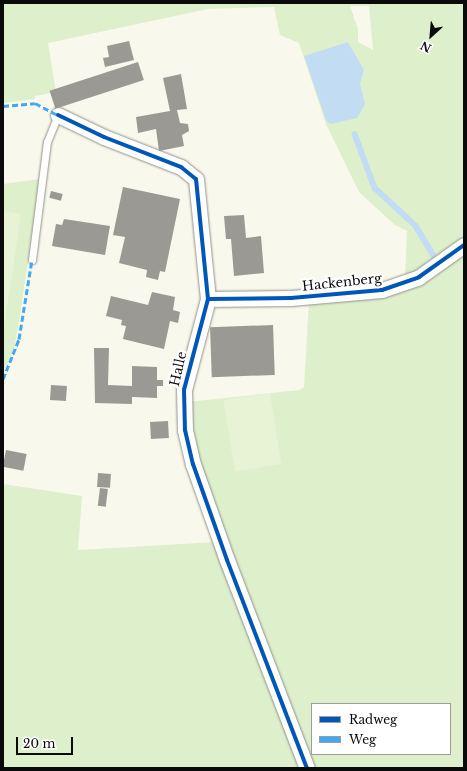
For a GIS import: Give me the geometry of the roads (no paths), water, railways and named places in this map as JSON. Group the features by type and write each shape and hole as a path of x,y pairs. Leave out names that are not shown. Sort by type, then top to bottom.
{"street":[{"name":"Halle","path":"58,115 104,137 181,167 194,177 202,218 208,299 184,390 184,420 187,444 227,560 307,768"},
{"name":"Hackenberg","path":"208,299 290,298 382,290 428,272 464,245"}],"lane":[{"name":"Halle","path":"32,260 47,142 58,115"}],"water":[{"path":"348,42 364,70 360,84 365,104 357,118 330,124 326,120 304,56"}],"waterway":[{"path":"355,134 375,188 416,226 435,258"}]}
